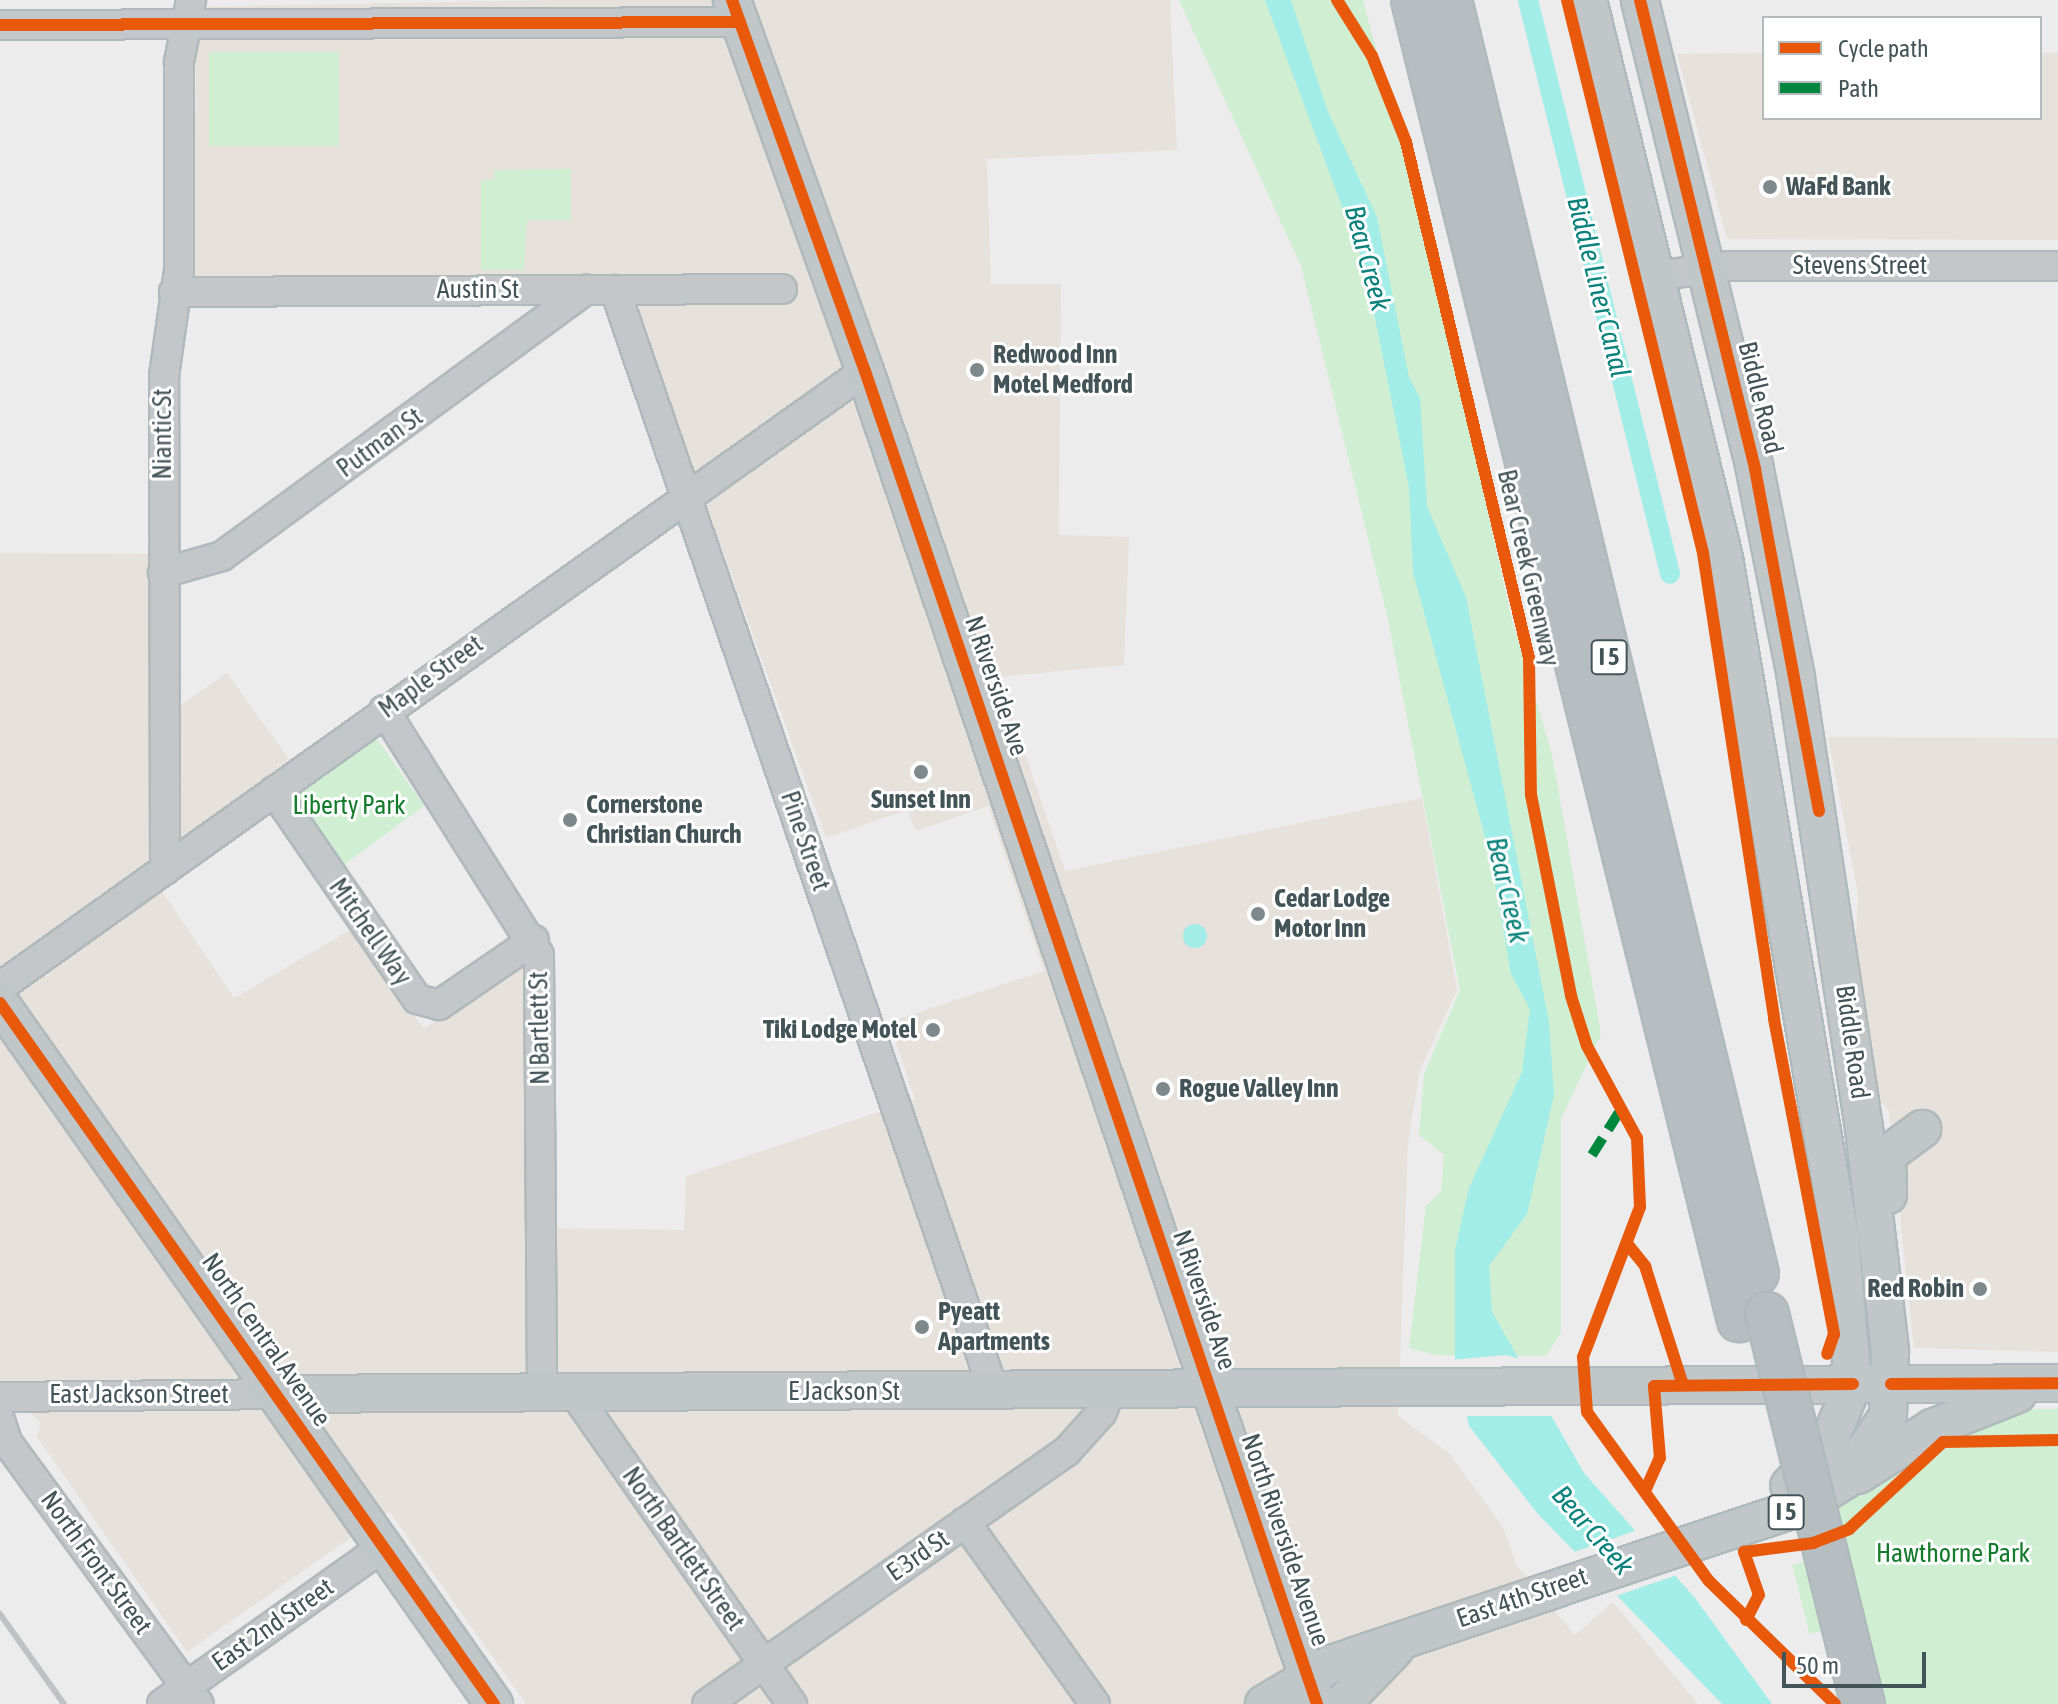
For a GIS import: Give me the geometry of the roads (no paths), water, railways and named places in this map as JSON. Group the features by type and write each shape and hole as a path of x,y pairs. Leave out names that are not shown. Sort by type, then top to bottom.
{"highway":[{"name":"I 5","path":"1413,0 1753,1317 1863,1704"},
{"name":"I 5","path":"1450,0 1753,1317 1834,1704"}],"main road":[{"name":"Biddle Road","path":"1588,0 1688,407 1750,689 1840,1236 1853,1384"},
{"name":"Biddle Road","path":"1640,0 1776,567 1864,1128 1882,1268 1891,1384"},
{"name":"N Riverside Ave","path":"736,11 865,371 1211,1389"},
{"name":"Biddle Road","path":"1624,147 1663,275 1688,407"},
{"path":"1789,930 1812,982 1834,1103 1864,1128"},
{"name":"North Central Avenue","path":"0,1003 494,1704"},
{"path":"1882,1268 1891,1214 1887,1155 1922,1129"},
{"path":"1853,1384 2047,1383"},
{"path":"1845,1480 1932,1428 2047,1383"},
{"name":"E Jackson St","path":"277,1394 994,1392 1853,1384"},
{"name":"East 4th Street","path":"1764,1515 1828,1444 1853,1384"},
{"name":"East 4th Street","path":"1416,1635 1764,1515 1804,1506 1845,1480 1886,1422 1891,1384"},
{"name":"North Riverside Avenue","path":"1211,1389 1312,1690"},
{"path":"1264,1704 1312,1690 1416,1635"},
{"path":"1342,1704 1382,1658 1416,1635"}],"street":[{"path":"0,25 188,12 736,11"},
{"name":"Niantic St","path":"165,870 164,376 174,292 179,62 188,12"},
{"name":"Stevens Street","path":"1663,275 1705,268 2058,266"},
{"name":"Austin St","path":"174,292 782,289"},
{"name":"Putman St","path":"163,573 222,556 586,290"},
{"name":"Pine Street","path":"615,290 994,1392"},
{"name":"Maple Street","path":"0,987 384,710 865,371"},
{"name":"N Bartlett St","path":"384,710 534,940 540,971 558,1393"},
{"name":"Mitchell Way","path":"274,791 417,999 439,1005 534,940"},
{"name":"E 3rd St","path":"707,1704 1085,1435 1110,1391"},
{"name":"North Bartlett Street","path":"558,1393 792,1704"},
{"name":"East Jackson Street","path":"0,1397 277,1394"},
{"name":"North Front Street","path":"0,1420 7,1442 193,1695"},
{"path":"965,1522 1095,1704"},
{"name":"East 2nd Street","path":"162,1704 193,1695 384,1546"}],"water":[{"name":"Bear Creek","path":"1265,0 1291,0 1328,112 1377,217 1409,377 1420,398 1427,506 1466,597 1549,1022 1554,1095 1527,1214 1489,1266 1492,1312 1584,1473 1695,1598 1772,1704 1722,1704 1538,1514 1469,1426 1455,1361 1455,1250 1469,1188 1522,1072 1530,1009 1511,974 1490,855 1413,572 1409,487 1365,268"},
{"path":"1195,924 1204,927 1207,936 1204,945 1195,948 1186,945 1183,936 1186,927"}],"waterway":[{"name":"Biddle Liner Canal","path":"1528,0 1670,574"}],"railway":[{"path":"0,1614 64,1704"}],"place":[{"name":"WaFd Bank","path":"1770,187"},
{"name":"Redwood Inn Motel Medford","path":"977,370"},
{"name":"Sunset Inn","path":"921,772"},
{"name":"Cornerstone Christian Church","path":"570,820"},
{"name":"Cedar Lodge Motor Inn","path":"1258,914"},
{"name":"Tiki Lodge Motel","path":"933,1030"},
{"name":"Rogue Valley Inn","path":"1163,1089"},
{"name":"Red Robin","path":"1980,1289"},
{"name":"Pyeatt Apartments","path":"922,1327"}],"park label":[{"name":"Liberty Park","path":"349,806"},
{"name":"Hawthorne Park","path":"1953,1554"}]}
